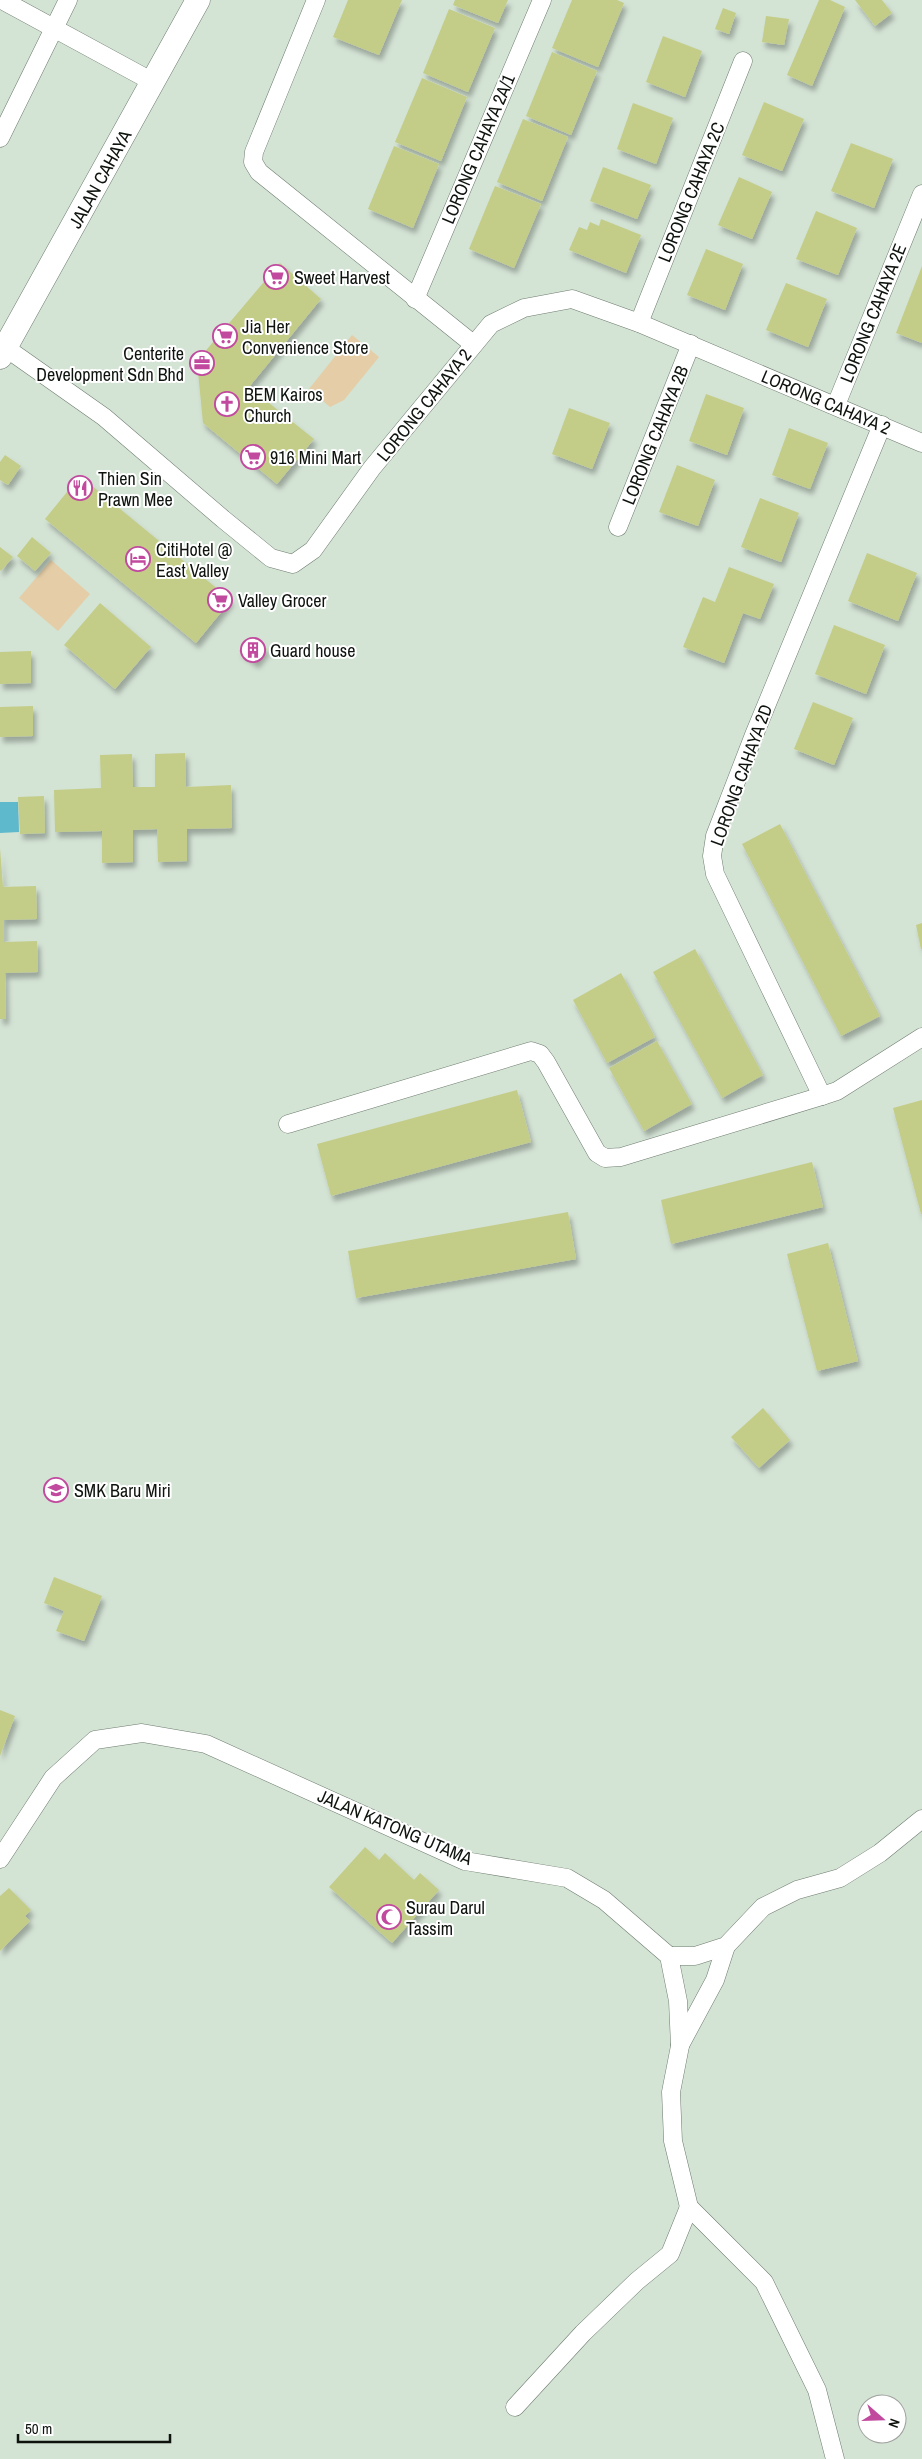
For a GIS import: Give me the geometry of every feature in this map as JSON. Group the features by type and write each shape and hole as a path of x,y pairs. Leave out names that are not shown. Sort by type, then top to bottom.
{"street":[{"path":"2,0 153,82"},
{"path":"0,138 56,28 68,0"},
{"name":"JALAN CAHAYA","path":"3,352 198,0"},
{"path":"316,0 254,152 253,162 259,172 299,206 473,344"},
{"name":"LORONG CAHAYA 2A/1","path":"415,299 542,0"},
{"name":"LORONG CAHAYA 2C","path":"639,323 743,61"},
{"name":"LORONG CAHAYA 2E","path":"836,405 922,194"},
{"name":"LORONG CAHAYA 2","path":"3,352 104,417 271,558 293,564 313,550 372,468 491,324 524,308 572,299 691,344 922,443"},
{"name":"LORONG CAHAYA 2B","path":"618,527 691,344"},
{"name":"LORONG CAHAYA 2D","path":"822,1096 716,874 712,856 715,836 750,744 882,425"},
{"path":"288,1124 531,1051 540,1054 546,1062 597,1152 605,1158 621,1157 837,1091 922,1037"},
{"name":"JALAN KATONG UTAMA","path":"0,1859 54,1778 95,1740 142,1734 206,1744 465,1861 568,1878 604,1900 669,1956"},
{"path":"680,2046 715,1980 726,1946 763,1907 797,1890 840,1878 880,1853 922,1818"},
{"path":"726,1946 695,1956 669,1956 678,2001 680,2046 671,2092 673,2141 688,2207 764,2282 817,2390 835,2459"},
{"path":"515,2407 603,2314 637,2281 670,2254 688,2207"}],"shaded area":[{"path":"352,335 379,357 344,400 330,407 309,389"},
{"path":"51,560 90,594 58,631 19,598"}],"water":[{"path":"0,802 18,802 19,832 0,833"}],"building":[{"path":"348,0 402,0 379,55 333,37"},
{"path":"455,0 508,0 498,23 453,5"},
{"path":"572,0 617,0 624,3 598,67 552,48"},
{"path":"819,0 830,0 845,7 812,86 787,75"},
{"path":"855,0 882,0 892,13 875,26"},
{"path":"723,8 736,13 729,34 715,29"},
{"path":"449,9 495,28 468,92 423,73"},
{"path":"766,16 789,19 784,45 762,42"},
{"path":"663,36 702,51 685,97 646,82"},
{"path":"552,52 597,71 571,135 526,116"},
{"path":"422,78 467,97 441,161 395,142"},
{"path":"764,102 804,119 782,171 742,155"},
{"path":"633,103 673,118 656,164 617,149"},
{"path":"523,119 568,137 542,201 497,182"},
{"path":"851,143 893,159 874,208 831,191"},
{"path":"394,146 439,164 413,228 368,209"},
{"path":"603,167 651,185 637,219 590,201"},
{"path":"739,177 772,192 752,239 718,225"},
{"path":"495,186 541,204 514,268 469,249"},
{"path":"816,211 857,228 838,275 796,259"},
{"path":"601,219 641,235 626,273 569,250 579,227 587,230 590,222 599,226"},
{"path":"706,249 743,264 725,310 687,295"},
{"path":"280,263 321,299 249,387 314,439 277,484 203,423 197,361"},
{"path":"922,266 922,343 896,333"},
{"path":"786,283 827,299 808,347 766,330"},
{"path":"706,394 744,408 727,455 689,441"},
{"path":"569,408 610,423 592,469 552,454"},
{"path":"789,428 828,443 810,489 772,475"},
{"path":"5,455 21,466 8,485 0,480 0,462"},
{"path":"677,465 715,480 698,526 659,512"},
{"name":"CitiHotel @ East Valley","path":"80,476 231,600 196,643 45,519"},
{"path":"760,498 799,513 781,562 741,547"},
{"path":"32,537 51,553 35,571 17,556"},
{"path":"0,547 13,557 1,571 0,570"},
{"path":"867,553 917,573 898,621 848,601"},
{"path":"729,567 774,584 760,619 743,613 724,663 683,647 703,597 715,602"},
{"path":"100,603 151,647 115,689 64,645"},
{"path":"834,625 885,645 866,694 815,674"},
{"name":"Guard house","path":"250,637 267,649 256,663 239,651"},
{"path":"31,651 31,683 0,684 0,652"},
{"path":"813,702 853,718 834,765 794,749"},
{"path":"33,706 33,736 0,737 0,707"},
{"path":"185,753 186,787 231,785 232,828 187,829 187,861 158,862 157,829 133,830 133,862 102,863 102,831 55,832 54,790 101,788 100,755 132,754 133,787 155,787 155,754"},
{"path":"44,796 45,833 20,834 18,797"},
{"path":"780,824 880,1016 841,1036 742,844"},
{"path":"0,848 3,887 36,886 37,919 4,920 4,942 37,941 38,972 5,973 6,1019 0,1019"},
{"path":"922,923 922,949 921,949 916,925"},
{"path":"695,949 763,1075 722,1098 653,972"},
{"path":"621,973 655,1037 607,1063 573,1000"},
{"path":"657,1041 692,1104 644,1131 609,1068"},
{"path":"517,1090 531,1142 331,1196 317,1144"},
{"path":"922,1100 922,1214 921,1214 893,1108"},
{"path":"812,1162 823,1207 671,1244 661,1200"},
{"path":"568,1212 576,1259 356,1298 348,1251"},
{"path":"828,1243 858,1361 817,1371 787,1254"},
{"path":"763,1408 790,1440 759,1468 731,1437"},
{"path":"54,1577 102,1596 84,1641 56,1631 64,1611 44,1603"},
{"path":"0,1710 15,1716 0,1756"},
{"name":"Surau Darul Tassim","path":"365,1847 379,1860 385,1853 414,1880 420,1873 439,1890 392,1943 329,1887"},
{"path":"9,1888 31,1910 25,1916 30,1921 0,1951 0,1896"}],"place":[{"name":"Sweet Harvest","path":"276,277"},
{"name":"Jia Her Convenience Store","path":"225,336"},
{"name":"Centerite Development Sdn Bhd","path":"202,363"},
{"name":"BEM Kairos Church","path":"227,404"},
{"name":"916 Mini Mart","path":"253,457"},
{"name":"Thien Sin Prawn Mee","path":"80,488"},
{"name":"CitiHotel @ East Valley","path":"138,559"},
{"name":"Valley Grocer","path":"220,600"},
{"name":"Guard house","path":"253,650"},
{"name":"SMK Baru Miri","path":"56,1490"},
{"name":"Surau Darul Tassim","path":"389,1917"}]}
